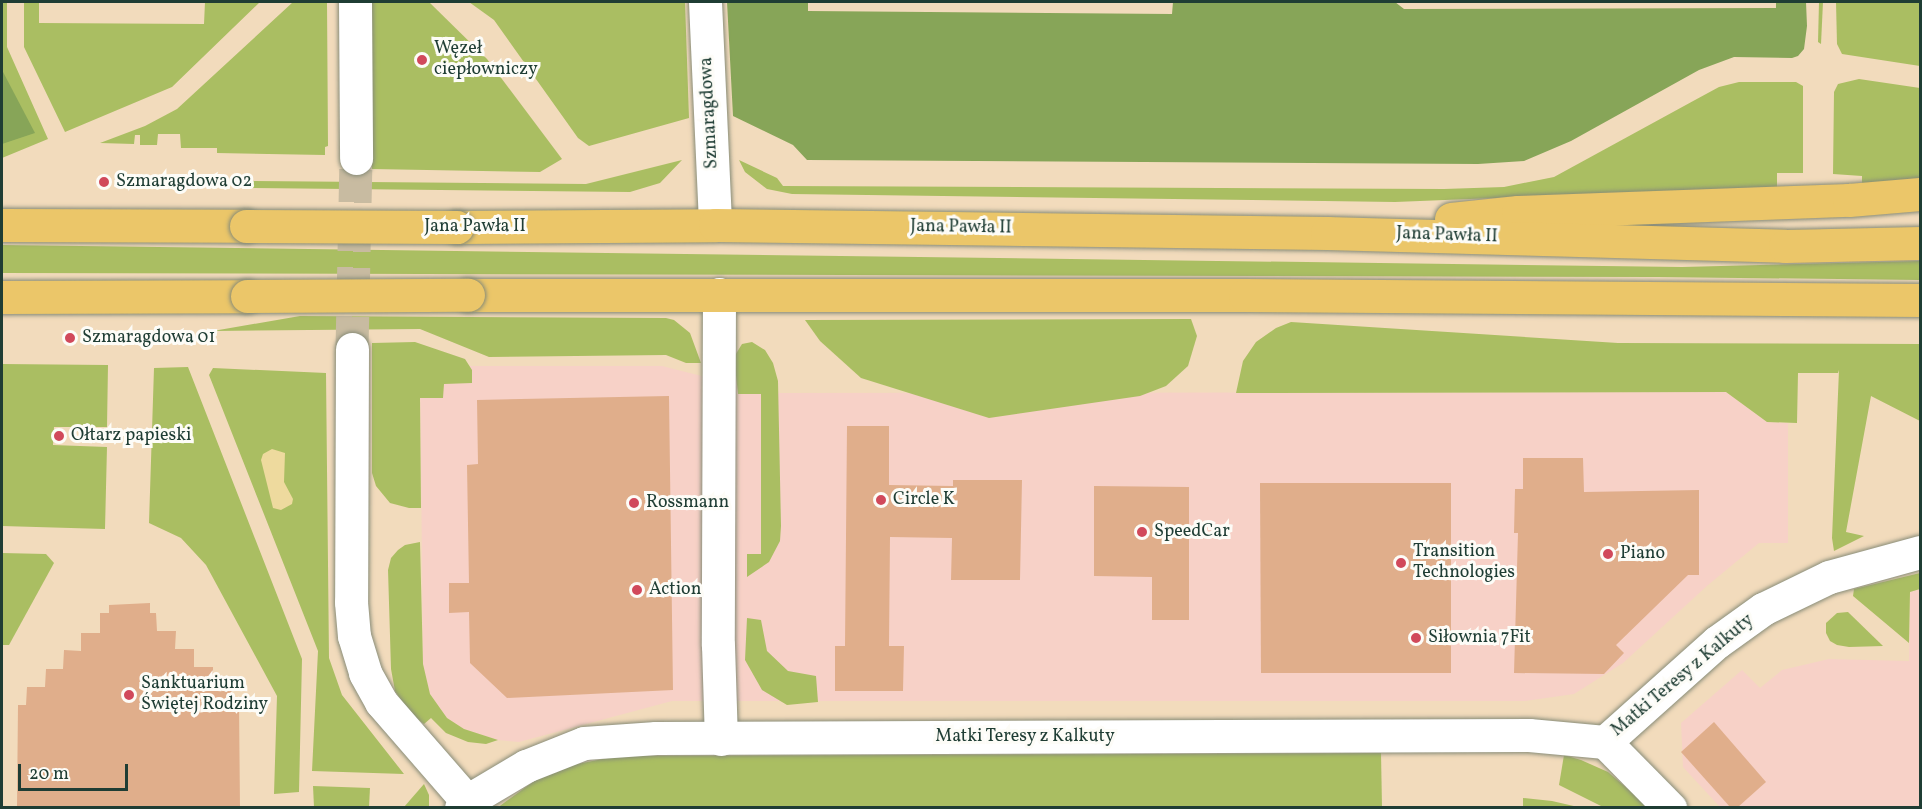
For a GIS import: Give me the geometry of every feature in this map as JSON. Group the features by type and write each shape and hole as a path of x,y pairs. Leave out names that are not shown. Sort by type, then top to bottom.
{"main road":[{"path":"1327,233 1518,212 1848,200 1920,194"},
{"name":"Jana Pawła II","path":"2,225 457,227 715,225 1327,233 1785,246 1920,243"},
{"path":"2,297 719,294 1920,300"}],"street":[{"path":"354,2 356,158"},
{"name":"Szmaragdowa","path":"705,2 715,225"},
{"path":"719,294 718,645 721,739"},
{"path":"352,349 351,602 354,636 365,673 381,702 464,804"},
{"name":"Matki Teresy z Kalkuty","path":"1860,567 1920,535"},
{"name":"Matki Teresy z Kalkuty","path":"1605,742 1717,642 1763,609 1829,577 1920,552"},
{"name":"Matki Teresy z Kalkuty","path":"464,804 526,765 584,743 656,738 1529,735 1605,742 1670,807"}],"shaded area":[{"path":"420,366 662,366 769,393 1726,392 1767,422 1788,423 1788,543 1759,543 1708,585 1623,663 1574,694 1525,701 672,701 519,742 498,740 464,729 447,718 430,694 423,664"},
{"path":"1920,589 1920,807 1720,807 1683,767 1681,723 1742,670 1760,688 1782,670 1829,659 1909,661 1910,592"}],"green space":[{"path":"2,2 7,2 7,47 48,139 2,158"},
{"path":"24,2 39,2 39,23 204,24 205,2 260,2 172,87 65,132 24,47"},
{"path":"293,2 327,2 328,146 325,147 325,155 217,153 217,148 181,148 180,134 158,134 157,145 140,145 140,135 135,135 134,144 100,143 145,126 177,109"},
{"path":"370,2 429,2 487,59 562,159 540,172 372,169"},
{"path":"469,2 685,2 689,118 589,146 578,138 494,20"},
{"path":"727,2 808,2 808,11 1172,14 1173,2 1395,2 1404,9 1776,8 1776,2 1806,2 1807,26 1804,49 1798,56 1792,58 1734,57 1699,70 1571,141 1524,161 1478,164 807,160 793,145 733,116"},
{"path":"1819,2 1823,2 1821,44 1818,42"},
{"path":"1836,2 1920,2 1920,66 1842,54 1837,44"},
{"path":"2,70 35,133 2,144"},
{"path":"1859,79 1920,88 1920,184 1862,186 1862,176 1833,174 1834,92 1838,84"},
{"path":"1739,82 1796,82 1803,86 1803,173 1777,173 1777,187 1395,202 792,194 767,189 745,172 739,160 777,178 783,186 1444,189 1504,187 1554,177 1719,87"},
{"path":"682,160 660,183 630,192 251,188 251,181 586,184"},
{"path":"2,245 1682,267 1920,261 1920,280 1658,277 2,273"},
{"path":"300,316 666,318 674,320 690,333 701,363 686,363 666,355 489,357 420,329 213,331"},
{"path":"1191,319 1197,336 1188,366 1166,386 1140,396 989,418 861,378 820,341 805,320"},
{"path":"1291,322 1618,343 1920,344 1920,421 1871,396 1846,532 1864,536 1834,551 1832,538 1839,370 1838,373 1798,373 1797,423 1767,422 1726,392 1236,393 1243,361 1256,342 1276,328"},
{"path":"415,342 465,359 472,370 472,383 444,384 443,398 420,398 421,508 409,508 390,503 376,486 372,473 372,343"},
{"path":"752,342 765,350 773,363 778,381 781,526 780,541 769,562 747,577 747,554 761,554 761,394 738,394 734,357 742,344"},
{"path":"2,364 108,365 107,427 54,427 53,445 107,447 105,529 2,526"},
{"path":"188,367 302,659 299,792 274,794 277,696 206,565 181,538 149,523 154,368"},
{"path":"213,368 326,373 329,658 342,695 404,774 312,771 318,651 209,375"},
{"path":"420,542 423,664 430,694 447,718 464,729 498,740 486,744 468,742 446,733 431,718 424,724 410,713 395,691 391,669 388,570 391,558 398,550 405,545"},
{"path":"2,553 46,554 54,563 9,645 2,645"},
{"path":"1920,573 1920,589 1910,592 1909,643 1853,596 1854,589"},
{"path":"1848,612 1883,646 1849,647 1830,641 1826,633 1826,623 1837,613"},
{"path":"747,618 761,620 767,651 788,671 816,676 818,702 787,705 762,690 745,660"},
{"path":"1381,753 1382,807 497,808 537,779 572,765 618,756"},
{"path":"1564,755 1608,772 1649,807 1603,807 1559,785"},
{"path":"424,784 429,795 429,807 404,807"},
{"path":"313,786 370,788 369,807 314,807"},
{"path":"1523,798 1552,801 1578,807 1523,807"}],"sand":[{"path":"272,449 285,453 284,482 293,499 292,504 281,510 273,508 261,460 263,454"}],"building":[{"path":"669,396 673,690 507,698 470,663 469,612 449,613 449,583 469,583 467,465 478,464 477,400"},
{"path":"847,426 889,426 889,485 953,486 953,480 1022,480 1020,580 951,580 952,538 890,537 889,646 904,646 903,691 835,691 835,646 845,646"},
{"name":"Piano","path":"1523,458 1583,458 1584,492 1699,490 1699,575 1688,575 1616,645 1624,653 1604,674 1514,673 1518,533 1514,533 1515,489 1523,489"},
{"path":"1260,483 1451,483 1451,673 1261,673"},
{"name":"SpeedCar","path":"1094,486 1189,487 1189,620 1152,620 1152,577 1094,576"},
{"name":"Sanktuarium Świętej Rodziny","path":"150,603 150,613 156,613 157,631 176,631 175,649 194,649 194,667 213,667 213,686 231,686 232,703 239,703 240,807 17,807 18,705 26,705 27,687 45,687 46,669 63,669 64,650 81,651 81,633 100,633 100,613 109,613 109,605"},
{"path":"1714,722 1766,782 1738,807 1730,807 1681,752"}],"tunnel":[{"path":"352,349 356,158"}],"place":[{"name":"Węzeł ciepłowniczy","path":"422,60"},
{"name":"Szmaragdowa 02","path":"104,182"},
{"name":"Szmaragdowa 01","path":"70,338"},
{"name":"Ołtarz papieski","path":"59,436"},
{"name":"Circle K","path":"881,500"},
{"name":"Rossmann","path":"634,503"},
{"name":"SpeedCar","path":"1142,532"},
{"name":"Piano","path":"1608,554"},
{"name":"Transition Technologies","path":"1401,563"},
{"name":"Action","path":"637,590"},
{"name":"Siłownia 7Fit","path":"1416,638"},
{"name":"Sanktuarium Świętej Rodziny","path":"129,695"}]}
